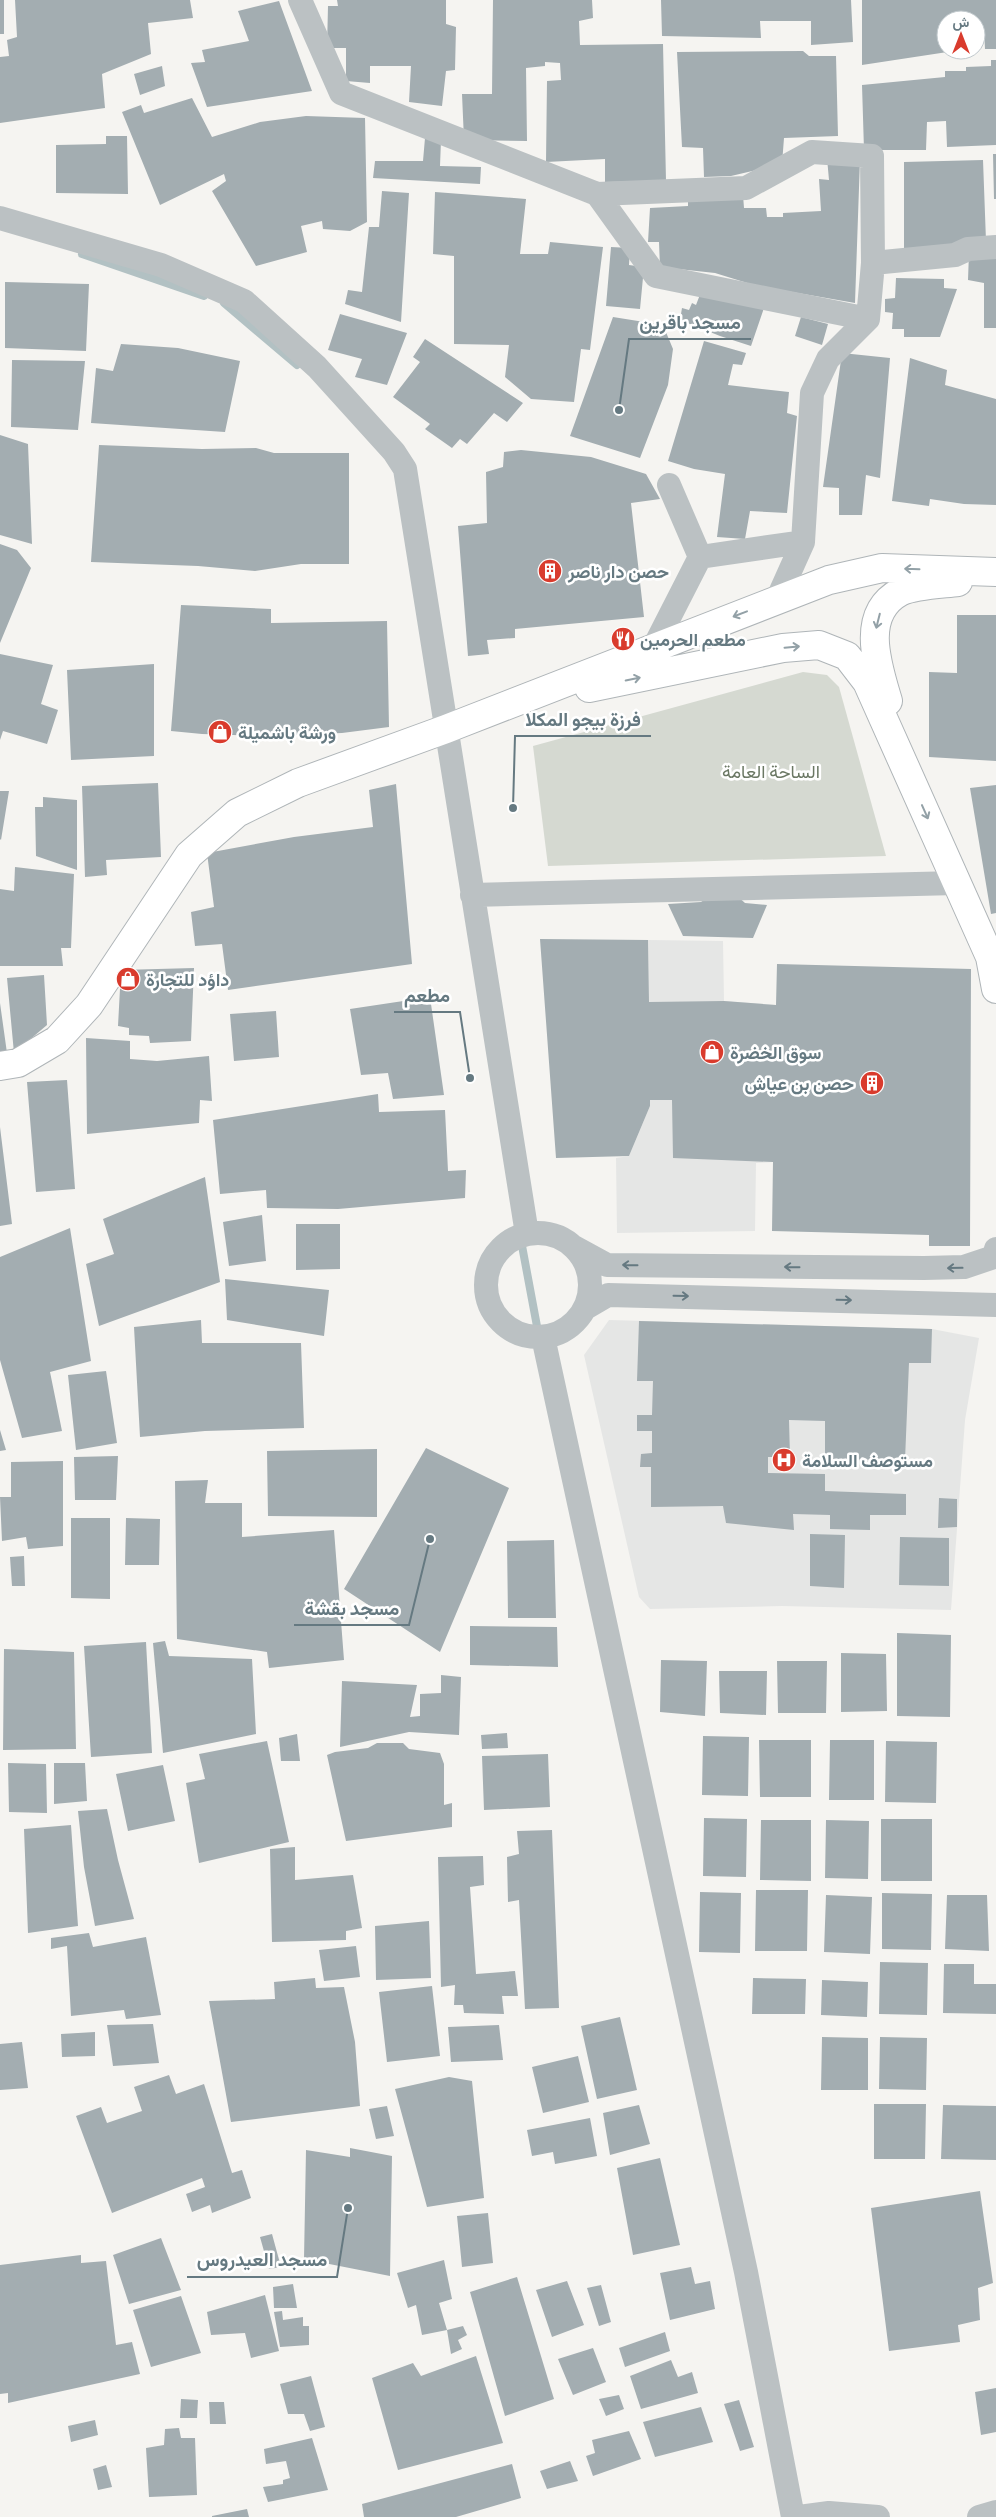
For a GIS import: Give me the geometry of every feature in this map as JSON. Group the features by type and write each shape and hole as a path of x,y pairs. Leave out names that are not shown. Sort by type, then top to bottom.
{"main road":[{"path":"0,1066 18,1063 57,1040 89,1005 189,855 237,812 298,783 446,729 829,580 882,568 996,573"},
{"path":"908,774 874,651 876,624 883,604 902,591 996,573"},
{"path":"516,702 783,648 819,645 847,656 867,682 957,883 990,957 996,989"}],"street":[{"path":"300,0 341,93 597,194 746,188 812,152 872,156 873,263 868,320 828,359 812,393 804,542 777,600"},
{"path":"597,194 656,276 868,320"},
{"path":"0,218 162,265 244,301 316,367 394,452 405,469 526,1234"},
{"path":"873,263 954,255 968,249 996,247"},
{"path":"669,485 700,557"},
{"path":"700,557 804,542"},
{"path":"653,649 700,557"},
{"path":"472,895 957,883"},
{"path":"574,1247 584,1260 590,1276 590,1293 584,1309 574,1323 560,1332 543,1337 526,1336 509,1329 496,1318 488,1302 485,1285 488,1267 497,1252 510,1240 526,1234 552,1235 560,1238 607,1265 964,1268 994,1257 996,1249"},
{"path":"584,1309 608,1294 996,1305"},
{"path":"543,1337 746,2272 793,2517"},
{"path":"979,2517 996,2512"},
{"path":"799,2517 829,2513 878,2517"}],"shaded area":[{"name":"سوق الخضرة","path":"648,940 723,941 724,1001 776,1005 773,1162 756,1163 755,1231 617,1233 616,1158 629,1156 650,1106"},
{"name":"مستوصف السلامة","path":"609,1320 932,1329 979,1338 965,1420 951,1610 782,1606 650,1609 639,1597 584,1355"}],"green space":[{"name":"الساحة العامة","path":"803,672 827,675 839,687 886,856 548,866 533,746"}],"building":[{"path":"0,0 4,0 4,34 0,34"},
{"path":"15,0 190,0 193,18 148,23 151,54 102,74 105,108 0,123 0,57 9,56 7,40 17,37"},
{"path":"337,0 446,0 446,24 456,27 455,70 446,71 442,106 409,102 411,66 370,66 370,83 346,81 346,48 327,48 328,6 338,6"},
{"path":"493,0 592,0 593,18 579,21 580,45 663,44 666,181 605,182 605,159 546,162 547,81 561,80 560,63 545,62 545,66 526,68 527,141 464,140 462,94 492,94"},
{"path":"661,0 851,0 853,42 811,45 811,21 760,21 761,38 662,36"},
{"path":"862,0 996,0 996,49 986,49 986,10 936,10 936,54 862,65"},
{"path":"279,1 312,91 207,107 191,63 205,62 202,50 249,41 238,11"},
{"path":"803,51 809,56 836,56 838,136 784,138 782,164 731,176 704,177 703,148 682,147 677,52"},
{"path":"991,60 996,60 996,145 947,147 946,121 927,122 926,150 864,150 862,85 945,77 945,71 966,71 966,67 991,66"},
{"path":"162,66 165,86 140,95 134,74"},
{"path":"192,98 212,137 260,122 306,116 365,118 367,222 350,231 323,229 322,221 301,226 307,252 256,266 212,191 226,181 224,174 160,205 122,112 141,105 144,113"},
{"path":"106,136 127,136 128,194 56,193 56,145 106,144"},
{"path":"425,138 441,140 440,166 481,167 480,184 373,178 375,161 423,161"},
{"path":"993,154 996,154 996,199 994,199"},
{"path":"827,158 860,159 855,303 757,286 715,273 660,267 659,242 648,242 650,208 688,206 688,195 743,195 744,208 766,208 767,217 783,217 783,213 821,211 819,179 829,180"},
{"path":"983,160 986,241 957,247 904,252 904,162"},
{"path":"382,191 409,193 401,322 345,304 348,290 362,292 369,227 379,227"},
{"path":"435,192 526,199 520,254 548,254 550,242 603,247 590,350 581,349 574,402 531,399 505,377 509,345 454,344 454,256 433,254"},
{"path":"611,247 630,248 629,265 644,267 640,309 606,306"},
{"path":"969,253 996,253 996,328 984,328 984,283 968,280"},
{"path":"896,278 944,279 944,288 957,289 940,337 904,337 904,329 892,329 893,313 885,312 885,299 895,298"},
{"path":"5,282 89,284 86,351 5,348"},
{"path":"701,292 764,308 751,346 680,320 682,308 689,310 692,303 696,305"},
{"path":"340,314 407,333 387,385 355,377 362,359 328,350"},
{"path":"613,317 663,325 673,349 668,385 640,458 570,436"},
{"path":"801,317 828,324 822,345 795,336"},
{"path":"425,339 523,403 507,422 494,413 467,444 460,439 452,448 425,429 430,424 393,397 420,362 413,357"},
{"path":"704,341 746,353 742,365 733,364 728,385 789,392 787,413 797,416 787,513 750,511 745,539 717,537 725,474 694,469 668,461"},
{"path":"121,344 178,348 240,361 225,432 91,423 96,368 113,371"},
{"path":"842,353 890,358 880,478 866,475 862,515 839,515 839,488 823,487"},
{"path":"910,358 947,370 945,385 996,399 996,505 964,504 930,499 929,506 892,501"},
{"path":"12,360 85,361 78,430 11,427"},
{"path":"0,435 28,444 32,544 0,535"},
{"path":"99,445 202,449 256,448 274,453 349,453 349,564 301,564 255,571 198,566 91,562"},
{"name":"حصن دار ناصر","path":"521,450 591,457 646,474 660,499 631,503 644,617 515,629 515,638 487,640 489,654 468,656 458,526 487,523 486,472 503,467 504,452"},
{"path":"0,544 17,550 31,568 0,643"},
{"path":"181,605 271,609 271,623 387,621 389,727 342,733 265,736 171,731"},
{"path":"957,615 996,615 996,761 929,757 929,672 957,673"},
{"path":"0,654 53,665 41,704 58,710 47,744 3,731 0,740"},
{"path":"154,664 154,756 71,760 67,670"},
{"path":"158,783 161,857 106,860 107,875 85,877 82,786"},
{"path":"396,784 412,964 228,990 222,944 195,946 191,912 214,907 207,853 294,837 373,827 369,790"},
{"path":"996,785 996,913 991,914 970,788"},
{"path":"0,791 9,791 1,840 0,839"},
{"path":"43,797 77,800 77,870 36,856 35,807 43,807"},
{"path":"15,867 74,874 71,948 61,948 63,966 0,966 0,889 14,891"},
{"path":"711,895 736,895 745,903 767,905 753,938 683,936 668,904 701,902"},
{"path":"540,939 648,940 649,1002 724,1001 776,1005 777,964 971,969 970,1246 929,1246 929,1235 772,1231 773,1162 673,1158 672,1100 650,1100 650,1106 629,1156 556,1158"},
{"path":"194,968 191,1041 150,1043 149,1036 129,1035 129,1028 118,1026 121,970"},
{"path":"44,975 47,1025 14,1053 7,978"},
{"path":"430,997 444,1095 393,1099 388,1073 361,1075 350,1009"},
{"path":"0,1003 7,1053 0,1054"},
{"path":"276,1011 279,1057 234,1061 230,1014"},
{"path":"86,1038 130,1041 130,1059 157,1061 209,1056 212,1101 200,1100 199,1123 87,1134"},
{"path":"67,1080 75,1189 36,1192 27,1082"},
{"path":"378,1094 379,1112 445,1110 448,1171 466,1170 465,1198 338,1209 267,1208 266,1190 220,1194 213,1120"},
{"path":"0,1127 12,1224 0,1226"},
{"path":"205,1177 220,1282 99,1326 86,1264 114,1254 103,1219"},
{"path":"262,1215 266,1261 229,1266 223,1222"},
{"path":"296,1224 340,1224 340,1269 296,1270"},
{"path":"70,1228 91,1361 50,1372 62,1431 22,1438 0,1360 0,1257"},
{"path":"225,1279 329,1290 324,1336 227,1320"},
{"path":"201,1320 202,1343 301,1343 304,1428 205,1431 140,1437 134,1327"},
{"name":"مستوصف السلامة","path":"639,1321 932,1329 931,1363 909,1363 905,1460 825,1459 825,1421 789,1420 790,1457 768,1457 768,1473 825,1474 825,1491 906,1494 906,1515 870,1515 870,1530 830,1529 830,1515 793,1514 794,1530 726,1523 723,1506 651,1507 651,1467 640,1467 641,1454 652,1453 652,1431 637,1431 637,1415 652,1415 653,1381 637,1381"},
{"path":"106,1371 117,1443 76,1450 68,1375"},
{"path":"0,1430 6,1450 0,1451"},
{"path":"426,1448 509,1488 440,1652 344,1589"},
{"path":"377,1449 377,1517 268,1516 267,1451"},
{"path":"118,1456 116,1500 75,1500 74,1457"},
{"path":"63,1461 63,1546 28,1549 26,1537 2,1541 0,1497 11,1497 11,1462"},
{"path":"208,1480 205,1503 242,1503 242,1537 334,1530 344,1660 269,1668 267,1652 177,1639 175,1481"},
{"path":"939,1498 957,1499 957,1527 938,1528"},
{"path":"71,1518 110,1518 110,1599 71,1598"},
{"path":"126,1518 160,1519 159,1565 125,1565"},
{"path":"810,1534 845,1535 844,1588 810,1586"},
{"path":"900,1537 949,1538 949,1586 899,1585"},
{"path":"554,1540 556,1618 508,1618 507,1541"},
{"path":"24,1556 25,1586 12,1586 10,1557"},
{"path":"470,1626 557,1627 558,1667 470,1665"},
{"path":"897,1633 951,1635 950,1717 897,1716"},
{"path":"165,1641 169,1656 252,1659 256,1734 163,1753 153,1643"},
{"path":"146,1642 152,1753 91,1757 84,1646"},
{"path":"4,1649 74,1652 76,1749 3,1750"},
{"path":"841,1653 886,1654 887,1711 841,1712"},
{"path":"661,1660 707,1661 705,1716 660,1712"},
{"path":"777,1661 827,1661 826,1713 778,1713"},
{"path":"719,1671 767,1671 766,1715 720,1713"},
{"path":"441,1675 461,1677 459,1735 409,1732 340,1747 342,1681 417,1685 410,1717 420,1716 420,1694 441,1693"},
{"path":"507,1733 508,1748 482,1749 481,1735"},
{"path":"297,1734 300,1761 281,1761 279,1738"},
{"path":"703,1736 749,1737 748,1796 702,1795"},
{"path":"759,1740 811,1740 811,1797 760,1797"},
{"path":"830,1740 874,1740 874,1800 829,1800"},
{"path":"267,1741 289,1842 199,1863 186,1783 205,1779 199,1754"},
{"path":"886,1741 937,1742 936,1803 885,1802"},
{"path":"377,1743 403,1743 409,1749 440,1753 444,1764 444,1805 452,1803 452,1827 346,1841 327,1755 335,1752 368,1748"},
{"path":"548,1754 550,1807 484,1810 482,1756"},
{"path":"8,1763 46,1764 47,1813 9,1812"},
{"path":"54,1763 85,1763 87,1801 54,1804"},
{"path":"163,1765 175,1821 128,1831 116,1774"},
{"path":"107,1809 134,1919 95,1926 84,1867 78,1811"},
{"path":"704,1818 747,1819 746,1877 703,1876"},
{"path":"881,1819 932,1819 932,1881 881,1881"},
{"path":"761,1820 811,1820 811,1881 760,1880"},
{"path":"826,1820 869,1821 868,1879 825,1878"},
{"path":"71,1825 78,1926 28,1933 24,1829"},
{"path":"552,1830 559,2008 525,2009 519,1900 508,1902 507,1857 519,1854 517,1831"},
{"path":"295,1847 295,1880 353,1875 362,1928 346,1931 346,1940 272,1942 270,1849"},
{"path":"483,1856 484,1885 470,1887 476,1974 515,1971 518,1996 502,1996 504,2014 464,2013 463,2005 454,2005 455,1985 441,1987 438,1857"},
{"path":"756,1890 808,1890 807,1951 755,1951"},
{"path":"700,1892 741,1893 740,1953 699,1952"},
{"path":"882,1893 932,1894 931,1950 882,1949"},
{"path":"826,1895 872,1897 870,1954 824,1952"},
{"path":"947,1895 987,1895 989,1951 945,1949"},
{"path":"429,1921 431,1978 376,1980 375,1926"},
{"path":"89,1933 93,1947 146,1937 161,2015 126,2019 124,2010 71,2016 67,1946 51,1949 51,1938"},
{"path":"356,1946 360,1977 324,1981 319,1950"},
{"path":"880,1962 928,1963 927,2015 879,2014"},
{"path":"944,1964 974,1964 974,1984 996,1984 996,2014 943,2013"},
{"path":"315,1978 316,1988 344,1987 355,2042 360,2106 231,2122 209,2001 275,1999 274,1982"},
{"path":"753,1978 806,1979 805,2014 752,2014"},
{"path":"822,1980 868,1982 867,2017 821,2015"},
{"path":"432,1986 440,2056 387,2062 379,1992"},
{"path":"620,2017 637,2090 597,2099 581,2026"},
{"path":"153,2024 159,2063 113,2066 107,2025"},
{"path":"499,2025 503,2060 451,2062 448,2027"},
{"path":"95,2032 95,2056 62,2057 61,2034"},
{"path":"822,2037 868,2038 868,2090 821,2090"},
{"path":"880,2037 927,2038 926,2090 879,2089"},
{"path":"22,2042 28,2088 0,2090 0,2044"},
{"path":"578,2056 589,2102 543,2113 532,2067"},
{"path":"169,2075 176,2094 204,2084 232,2173 242,2170 251,2198 212,2213 210,2205 192,2212 186,2194 205,2187 202,2178 112,2213 76,2116 101,2107 107,2123 142,2111 134,2087"},
{"path":"449,2077 472,2081 484,2198 427,2207 395,2089"},
{"path":"874,2104 926,2104 925,2159 874,2159"},
{"path":"639,2105 650,2144 610,2155 603,2113"},
{"path":"943,2105 996,2106 996,2160 941,2159"},
{"path":"387,2106 394,2136 376,2139 369,2109"},
{"path":"590,2118 597,2156 555,2164 553,2152 532,2156 527,2130"},
{"path":"350,2148 392,2156 390,2276 304,2259 306,2150 350,2157"},
{"path":"660,2158 680,2245 633,2255 617,2168"},
{"path":"980,2191 993,2283 978,2288 980,2320 958,2325 960,2342 889,2351 871,2208"},
{"path":"488,2213 493,2263 462,2267 457,2216"},
{"path":"272,2234 281,2267 269,2269 260,2237"},
{"path":"161,2238 181,2290 129,2304 113,2255"},
{"path":"81,2255 81,2263 106,2261 116,2345 132,2342 140,2374 8,2403 8,2393 0,2394 0,2265"},
{"path":"444,2260 452,2299 439,2303 447,2330 422,2335 416,2305 408,2308 397,2273"},
{"path":"691,2267 695,2284 710,2281 715,2309 670,2320 660,2273"},
{"path":"517,2277 554,2399 505,2416 470,2292"},
{"path":"567,2281 584,2325 552,2337 536,2290"},
{"path":"293,2284 297,2308 274,2308 273,2287"},
{"path":"601,2285 611,2322 599,2326 587,2288"},
{"path":"265,2295 279,2351 251,2358 245,2333 211,2335 207,2312"},
{"path":"181,2296 201,2353 151,2367 133,2310"},
{"path":"282,2311 283,2320 303,2317 303,2326 309,2326 309,2345 280,2347 274,2312"},
{"path":"463,2326 467,2335 458,2340 462,2349 451,2354 447,2330"},
{"path":"665,2332 670,2351 625,2367 619,2348"},
{"path":"593,2348 606,2382 573,2395 558,2359"},
{"path":"476,2356 503,2443 398,2470 372,2378 413,2363 421,2376"},
{"path":"671,2360 678,2377 692,2372 698,2393 641,2409 630,2376"},
{"path":"311,2376 325,2427 310,2431 304,2414 288,2414 280,2384"},
{"path":"996,2388 996,2432 981,2435 975,2392"},
{"path":"619,2395 624,2409 606,2416 599,2399"},
{"path":"181,2399 198,2400 197,2418 180,2418"},
{"path":"739,2400 754,2447 740,2451 724,2404"},
{"path":"209,2402 224,2402 226,2424 210,2424"},
{"path":"701,2407 713,2442 655,2457 643,2422"},
{"path":"95,2420 98,2435 71,2442 68,2426"},
{"path":"179,2428 181,2438 195,2438 197,2495 149,2497 146,2448 164,2445 165,2429"},
{"path":"629,2431 641,2459 593,2476 586,2456 595,2453 592,2440"},
{"path":"312,2438 328,2490 268,2502 263,2487 283,2484 283,2480 290,2478 286,2461 266,2464 264,2449"},
{"path":"570,2461 578,2481 547,2489 540,2471"},
{"path":"512,2464 521,2498 456,2517 364,2517 362,2504"},
{"path":"106,2465 112,2487 98,2490 93,2469"},
{"path":"247,2509 249,2517 212,2517 212,2516"}],"waterway":[{"path":"82,254 204,296"},
{"path":"224,303 297,365"},
{"path":"520,1235 539,1337"}],"place":[{"name":"مسجد باقرين","path":"619,410"},
{"name":"حصن دار ناصر","path":"550,571"},
{"name":"مطعم الحرمين","path":"623,639"},
{"name":"ورشة باشميلة","path":"220,732"},
{"name":"فرزة بيجو المكلا","path":"513,808"},
{"name":"داؤد للتجارة","path":"128,979"},
{"name":"سوق الخضرة","path":"712,1052"},
{"name":"مطعم","path":"470,1078"},
{"name":"حصن بن عياش","path":"872,1083"},
{"name":"مستوصف السلامة","path":"784,1460"},
{"name":"مسجد بقشة","path":"430,1539"},
{"name":"مسجد العيدروس","path":"348,2208"}]}
